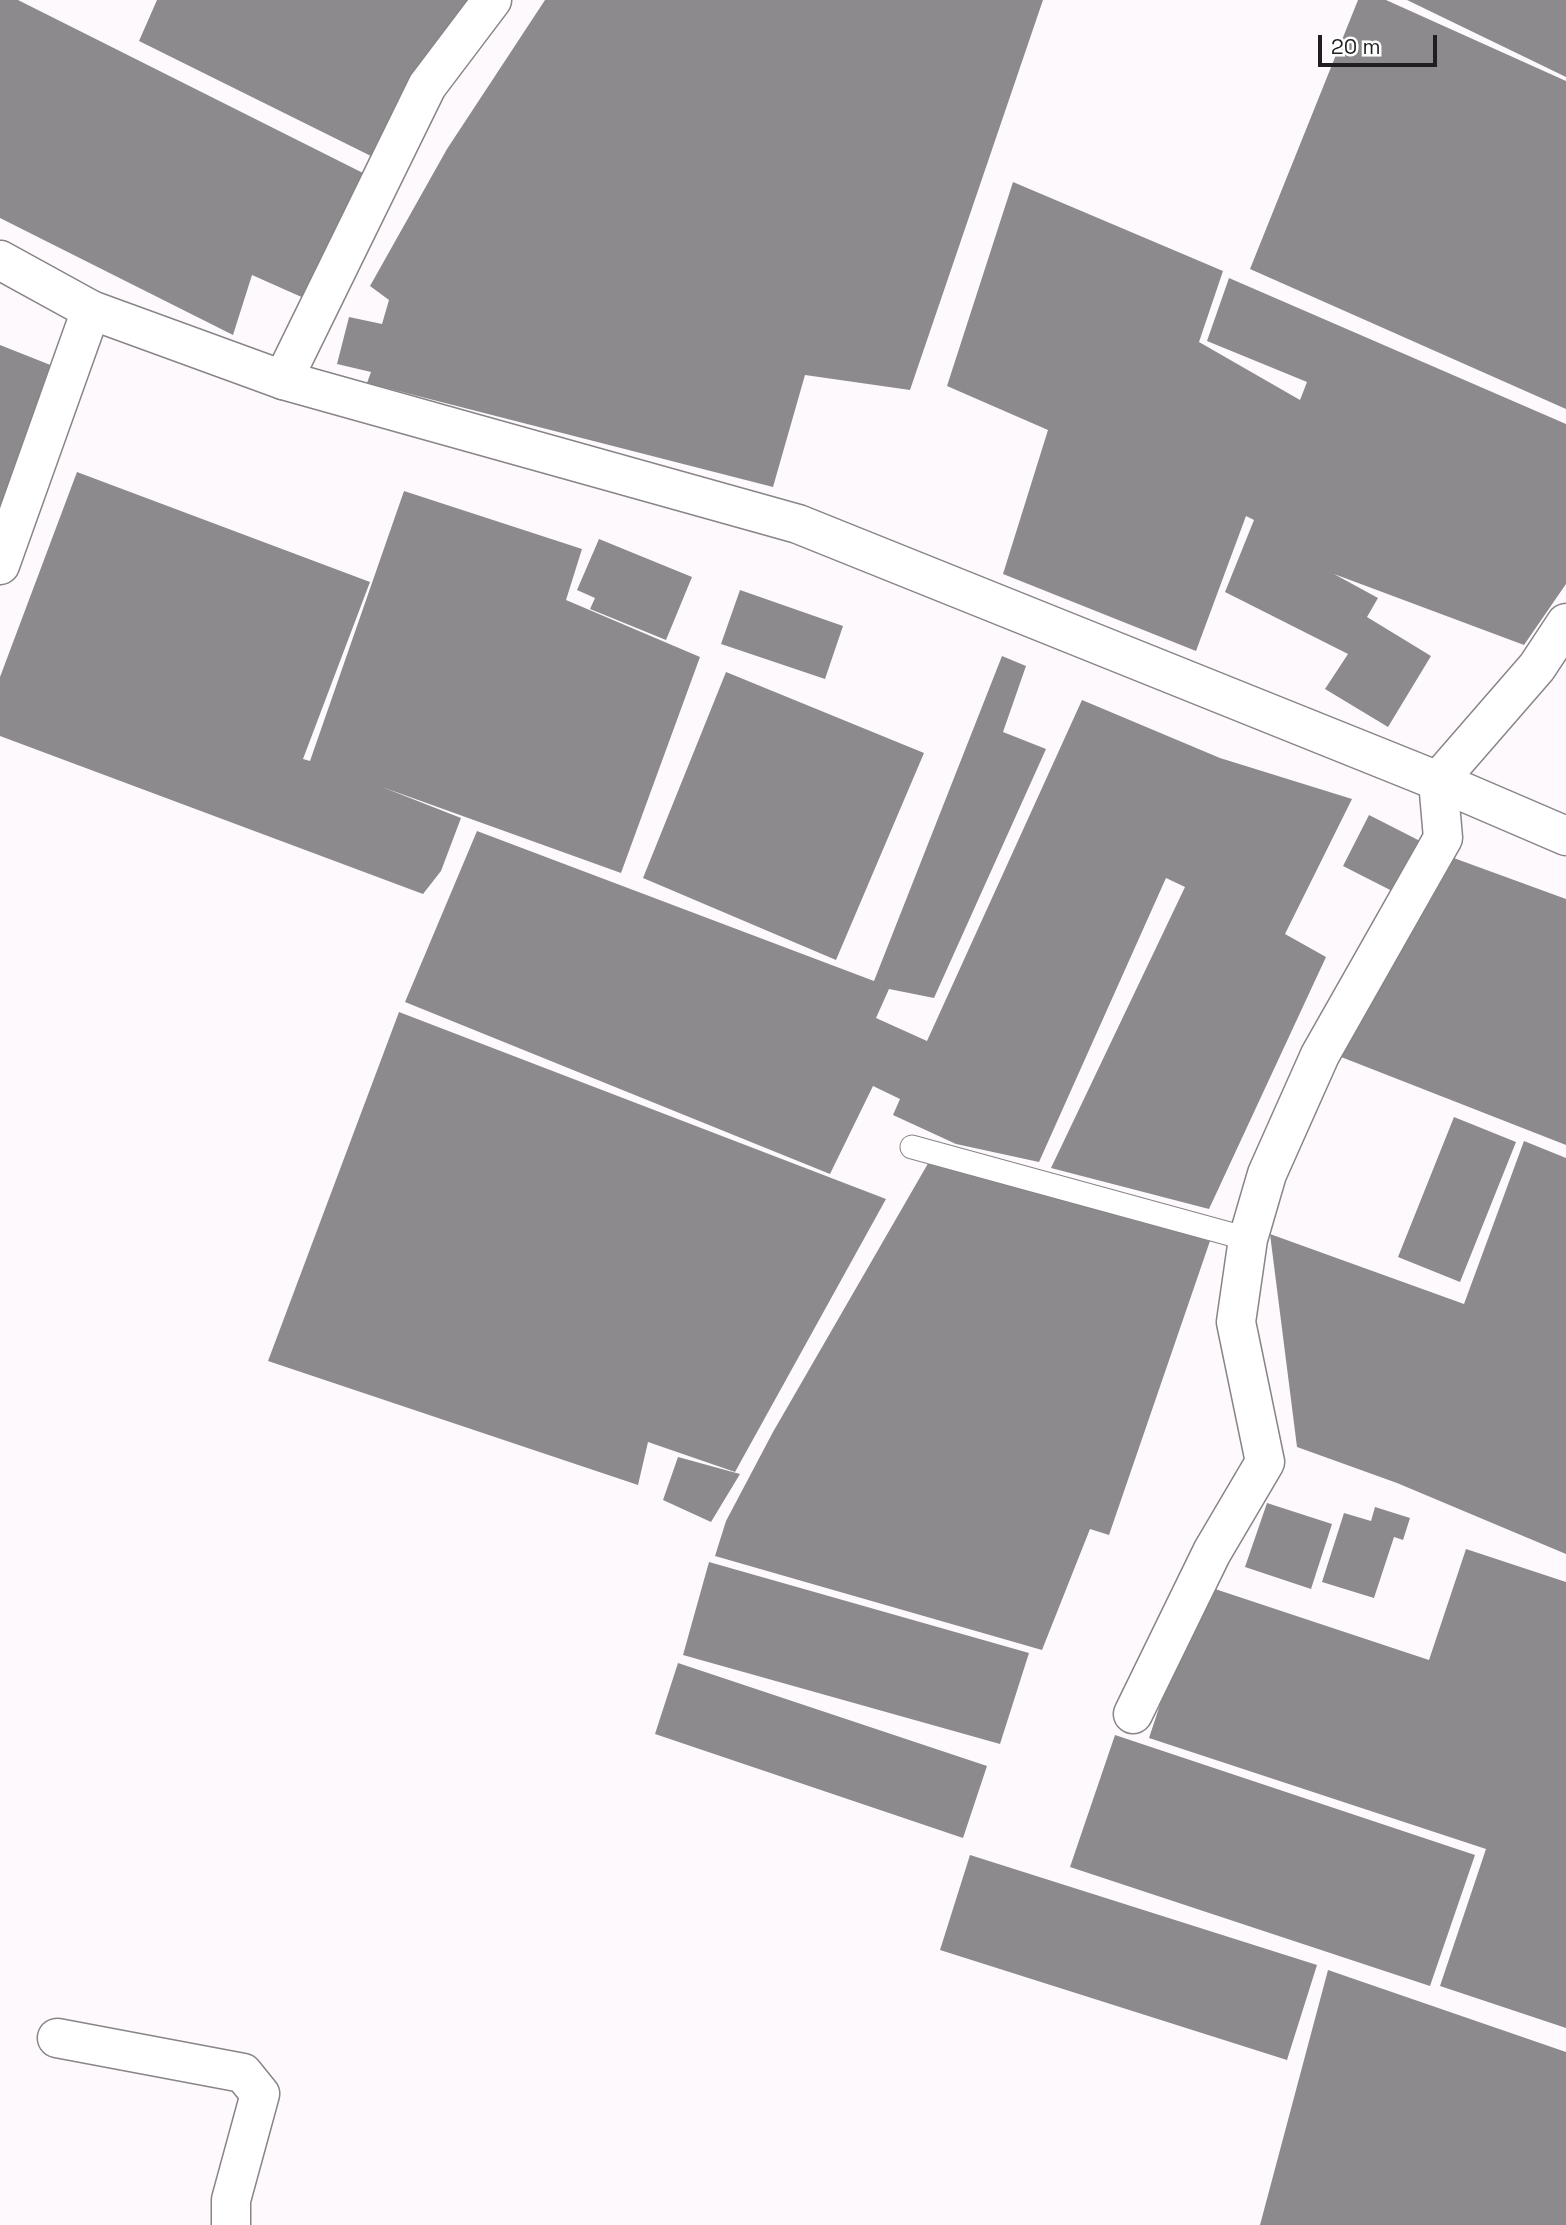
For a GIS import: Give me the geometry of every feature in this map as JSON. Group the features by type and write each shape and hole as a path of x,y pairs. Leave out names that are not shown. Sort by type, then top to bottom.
{"street":[{"path":"283,380 427,86 492,0"},
{"path":"0,260 91,310 283,380 798,524 1438,781 1566,836"},
{"path":"0,565 91,310"},
{"path":"1133,1714 1212,1552 1265,1462 1236,1322 1248,1239 1267,1174 1320,1055 1443,838 1438,781 1537,667 1566,623"},
{"path":"57,2038 243,2073 260,2094 230,2200 231,2225"}],"lane":[{"path":"912,1147 1248,1239"}],"building":[{"path":"0,0 18,0 367,175 306,299 252,275 233,335 0,218"},
{"path":"157,0 472,0 379,160 139,41"},
{"path":"545,0 1043,0 910,390 805,375 773,487 367,383 371,372 337,364 349,317 382,324 389,300 370,286 447,149"},
{"path":"1358,0 1386,0 1566,81 1566,409 1250,269"},
{"path":"1407,0 1566,0 1566,77"},
{"path":"1013,182 1223,271 1199,342 1300,400 1307,382 1207,341 1229,278 1566,424 1566,584 1524,645 1334,574 1378,598 1367,617 1431,656 1388,727 1325,689 1348,654 1225,592 1254,520 1246,516 1196,651 1003,574 1048,430 947,386"},
{"path":"0,345 58,368 0,522"},
{"path":"77,472 370,582 303,759 310,761 404,491 582,549 566,600 700,657 621,873 382,787 461,818 441,871 423,894 0,736 0,677"},
{"path":"599,539 692,577 666,640 590,609 595,598 577,590"},
{"path":"740,590 843,626 825,679 721,644"},
{"path":"1002,656 1026,666 1003,732 1046,749 934,998 889,989 876,1018 927,1041 1082,700 1220,758 1352,799 1285,934 1326,957 1209,1209 1051,1168 1185,887 1166,878 1039,1162 956,1144 893,1115 900,1099 873,1086 830,1174 405,1002 477,831 874,981"},
{"path":"726,672 924,753 836,960 643,878"},
{"path":"1369,815 1426,844 1400,895 1343,866"},
{"path":"1451,857 1566,899 1566,1145 1336,1055"},
{"path":"399,1012 886,1199 735,1472 648,1442 638,1485 268,1361"},
{"path":"1454,1117 1516,1142 1460,1282 1398,1257"},
{"path":"1524,1141 1566,1158 1566,1554 1397,1483 1297,1447 1270,1234 1464,1304"},
{"path":"930,1160 1210,1241 1109,1535 1090,1529 1042,1650 715,1556 726,1521 773,1432"},
{"path":"678,1457 740,1474 711,1522 663,1500"},
{"path":"1267,1503 1332,1524 1311,1589 1245,1567"},
{"path":"1375,1507 1410,1518 1403,1540 1394,1537 1374,1598 1322,1582 1344,1513 1371,1521"},
{"path":"1466,1549 1566,1582 1566,2028 1440,1986 1486,1849 1149,1738 1200,1584 1429,1660"},
{"path":"709,1562 1029,1653 1000,1744 683,1655"},
{"path":"678,1663 987,1766 963,1838 655,1734"},
{"path":"1115,1735 1475,1855 1430,1986 1070,1867"},
{"path":"970,1855 1317,1965 1287,2060 940,1950"},
{"path":"1328,1970 1566,2052 1566,2225 1260,2225"}]}
